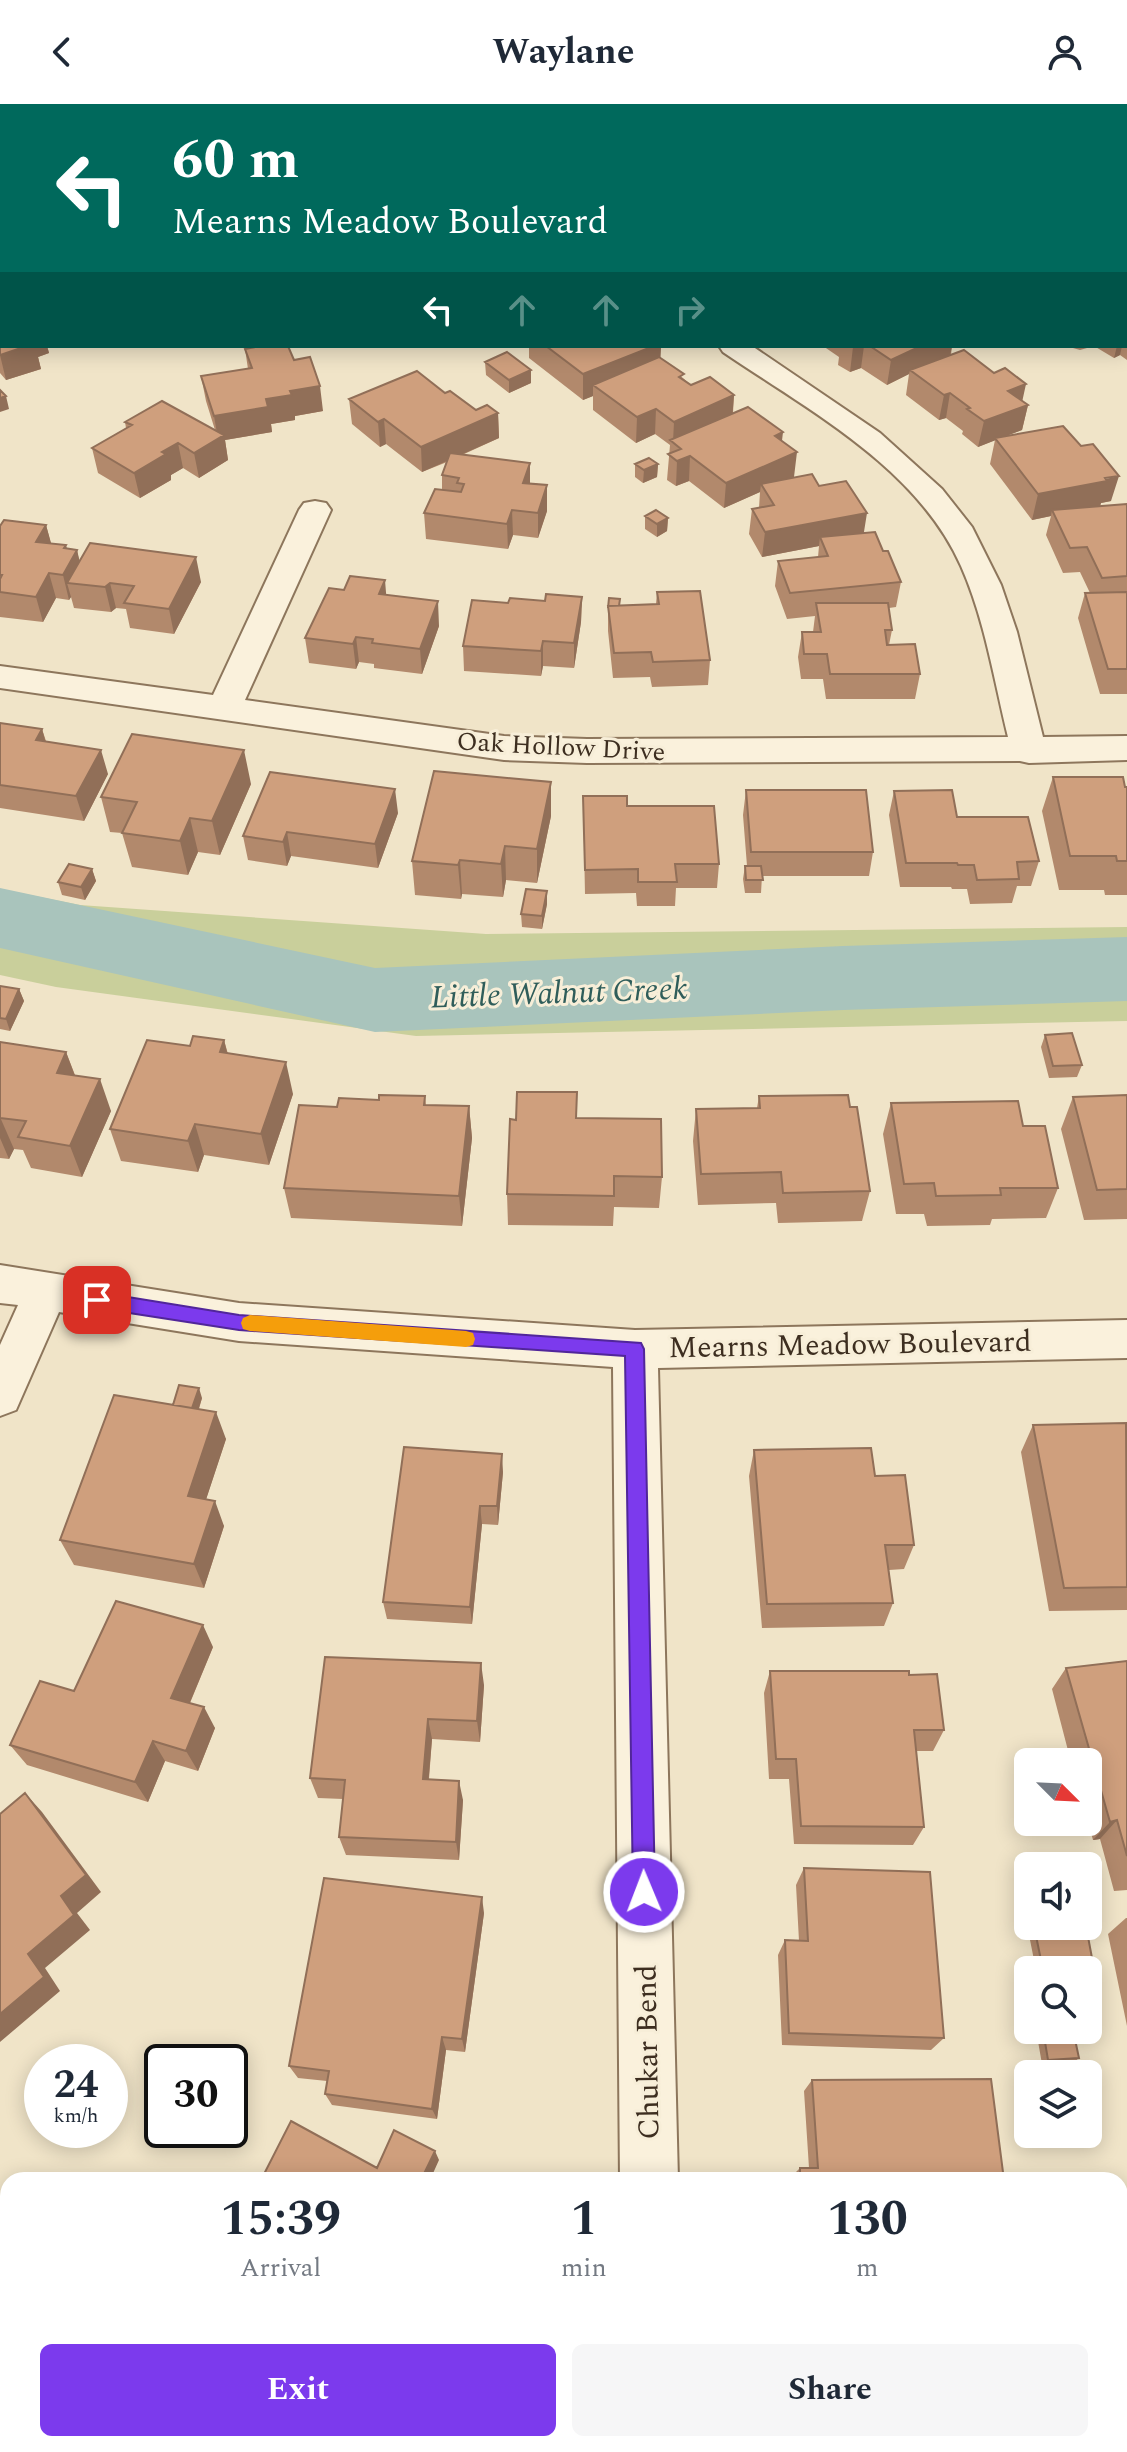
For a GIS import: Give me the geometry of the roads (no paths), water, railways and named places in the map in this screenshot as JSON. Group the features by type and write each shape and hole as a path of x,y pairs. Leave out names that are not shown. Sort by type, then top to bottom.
{"street":[{"path":"736,348 866,438 909,474 957,530 987,589 1029,751"},
{"path":"224,708 315,510"},
{"name":"Oak Hollow Drive","path":"0,677 504,748 587,751 1029,751 1127,748"},
{"name":"Mearns Meadow Boulevard","path":"0,1284 239,1322 635,1349 1127,1339"},
{"path":"0,1396 46,1292"},
{"name":"Chukar Bend","path":"635,1349 649,2172"}],"waterway":[{"name":"Little Walnut Creek","path":"0,918 375,1000 843,978 1127,969"}]}
